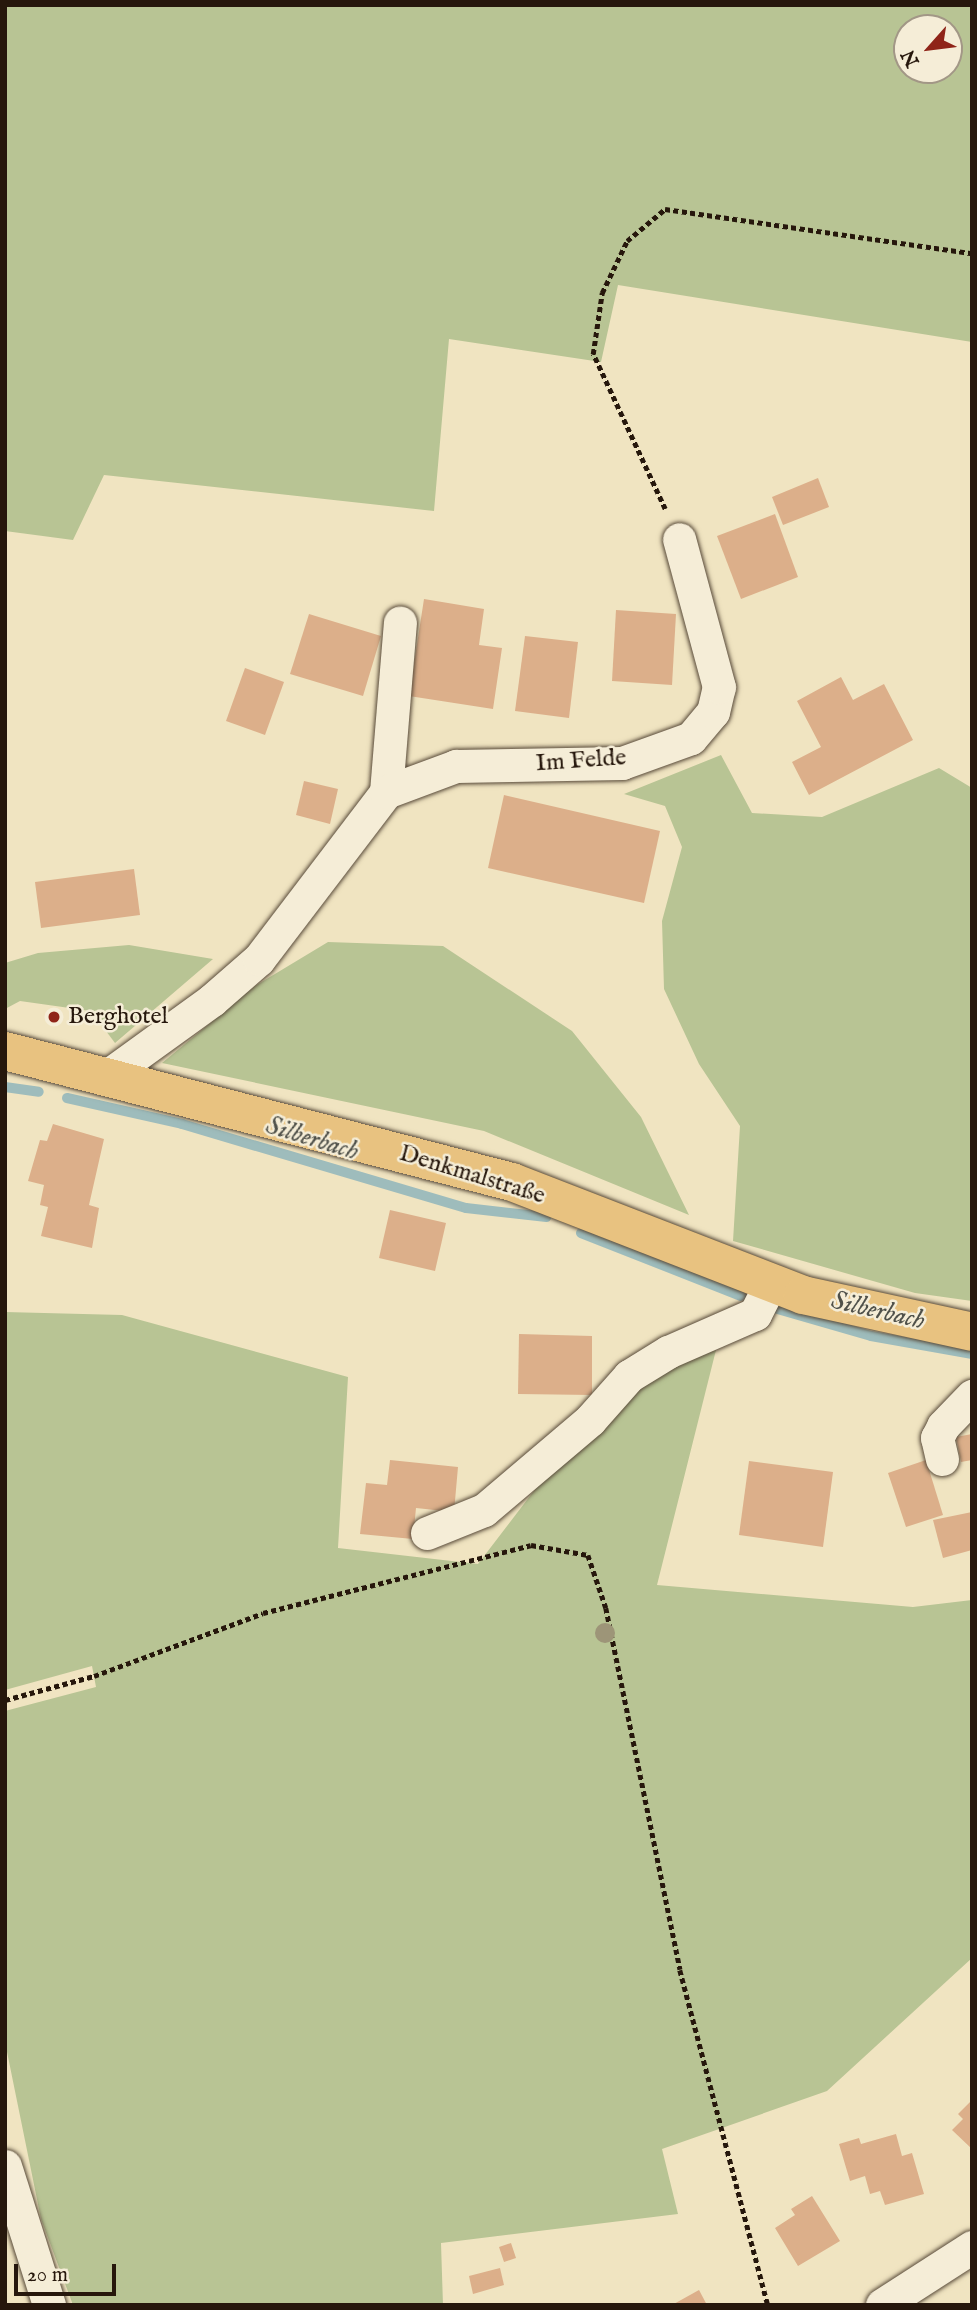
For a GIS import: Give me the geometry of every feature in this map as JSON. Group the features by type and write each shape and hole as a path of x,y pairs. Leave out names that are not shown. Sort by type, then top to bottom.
{"main road":[{"name":"Denkmalstraße","path":"5,1051 512,1182 771,1283 830,1301 972,1332"}],"street":[{"name":"Im Felde","path":"386,792 456,766 622,763 691,738 713,712 719,687 679,539"},
{"path":"107,1076 212,1000 259,959 386,792 400,623"},
{"path":"426,1534 484,1510 590,1420 629,1376 668,1352 755,1314 771,1283"},
{"path":"942,1459 940,1432 972,1396"},
{"path":"5,2166 49,2305"},
{"path":"882,2305 972,2247"}],"path":[{"path":"679,539 593,355 602,293 627,241 665,209 972,253"},
{"path":"5,1700 94,1676 263,1613 531,1545 588,1555 606,1608 680,1970 768,2305"}],"green space":[{"path":"5,5 972,5 972,342 618,285 601,362 449,339 434,511 104,475 73,540 5,531"},
{"path":"721,755 752,813 822,817 939,768 972,788 972,1301 915,1293 733,1241 740,1126 699,1064 664,989 662,921 682,847 665,806 624,794"},
{"path":"328,942 443,946 572,1031 641,1117 689,1215 484,1131 162,1063 255,986"},
{"path":"129,945 213,959 115,1043 91,1011 20,1001 5,1009 5,963 38,953"},
{"path":"5,1312 122,1315 348,1377 338,1548 478,1564 556,1462 627,1398 671,1364 716,1350 657,1585 913,1607 972,1600 972,1958 827,2091 662,2149 678,2214 441,2243 443,2305 73,2305 41,2219 5,2042 5,1711 96,1687 92,1666 5,1690"}],"building":[{"path":"818,478 829,507 783,525 772,497"},
{"path":"775,514 798,577 741,599 717,536"},
{"path":"424,599 484,609 479,645 502,648 493,709 409,696"},
{"path":"616,610 676,614 672,685 612,681"},
{"path":"309,614 381,636 363,696 290,674"},
{"path":"525,636 578,642 569,718 515,711"},
{"path":"245,668 284,682 265,735 226,721"},
{"path":"841,677 853,700 884,684 913,740 809,795 792,762 821,747 797,701"},
{"path":"304,781 338,789 330,824 296,815"},
{"path":"504,795 660,831 644,903 488,868"},
{"path":"134,869 140,915 41,928 35,882"},
{"path":"53,1124 104,1139 89,1205 99,1208 92,1248 41,1236 48,1207 40,1205 44,1185 28,1181 40,1140 47,1141"},
{"path":"390,1210 446,1223 435,1271 379,1258"},
{"path":"519,1334 592,1336 592,1395 518,1394"},
{"path":"972,1434 972,1460 961,1462 956,1437"},
{"path":"390,1460 458,1467 454,1512 416,1508 413,1539 360,1534 366,1483 387,1485"},
{"path":"926,1460 943,1515 906,1527 888,1473"},
{"path":"749,1461 833,1472 823,1547 739,1535"},
{"path":"972,1512 972,1550 943,1558 933,1520"},
{"path":"972,2100 972,2149 952,2130 963,2119 958,2114"},
{"path":"896,2134 902,2156 912,2153 924,2194 885,2205 880,2191 870,2194 865,2176 850,2181 839,2144 859,2138 861,2144"},
{"path":"812,2196 840,2241 798,2266 775,2228 795,2215 791,2209"},
{"path":"511,2243 516,2258 504,2262 499,2247"},
{"path":"500,2268 504,2285 473,2294 469,2276"},
{"path":"699,2290 707,2305 672,2305"}],"waterway":[{"name":"Silberbach","path":"5,1087 39,1092"},
{"name":"Silberbach","path":"67,1098 182,1124 466,1208 546,1217"},
{"name":"Silberbach","path":"581,1233 741,1296"},
{"name":"Silberbach","path":"774,1308 871,1336 972,1354"}],"place":[{"name":"Berghotel","path":"54,1017"}]}
